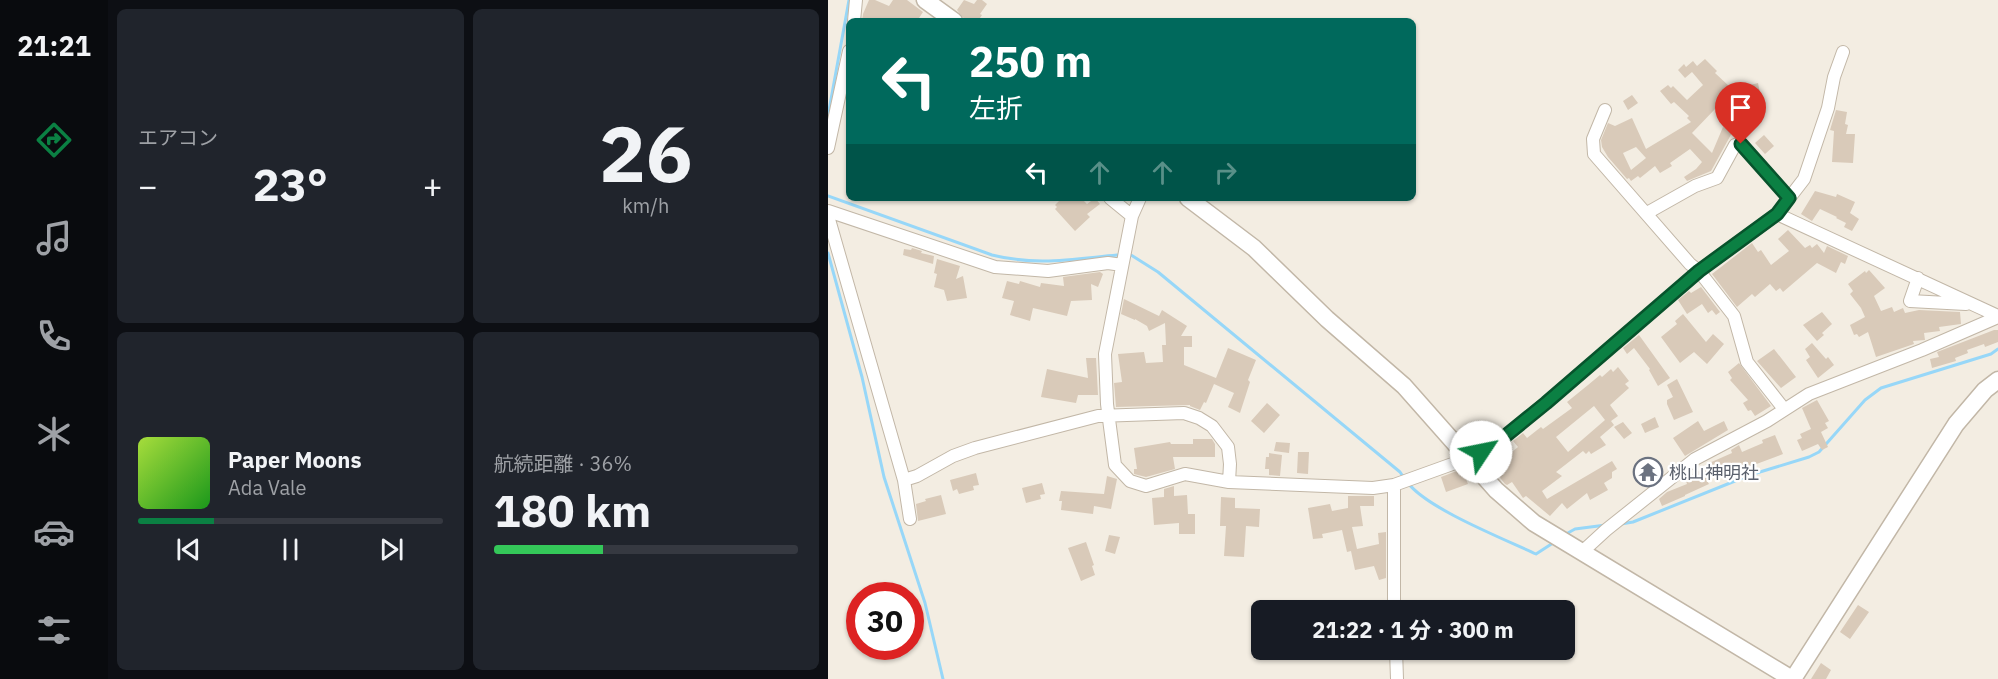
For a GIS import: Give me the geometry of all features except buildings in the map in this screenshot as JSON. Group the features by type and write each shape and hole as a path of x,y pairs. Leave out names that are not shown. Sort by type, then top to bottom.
{"street":[{"path":"854,18 856,0"},
{"path":"925,0 950,18"},
{"path":"1139,201 1132,216 1105,354 1115,465 1130,481 1146,486 1185,474 1229,482 1373,488 1394,485 1469,458 1493,446 1699,271 1777,214 1804,179 1828,108 1842,51"},
{"path":"828,148 846,65"},
{"path":"1605,110 1593,139 1594,154 1690,264 1699,271 1734,316 1747,362 1784,409"},
{"path":"1647,213 1695,186 1717,178 1735,145 1741,144 1789,198"},
{"path":"1114,201 1132,216"},
{"path":"1192,201 1254,248 1327,319 1404,387 1496,490 1534,523 1793,679 1956,424 1985,390 1998,380"},
{"path":"828,211 995,267 1048,271 1108,264 1122,265"},
{"path":"1777,214 1998,317"},
{"path":"828,216 904,480 910,519"},
{"path":"1918,278 1910,301 1973,304"},
{"path":"1582,552 1695,459 1767,421 1809,394 1922,350 1998,317"},
{"path":"904,480 917,476 952,456 975,448 1098,416 1184,414 1199,418 1212,426 1228,447 1229,482"},
{"path":"1394,485 1394,600"},
{"path":"1396,660 1397,679"}],"waterway":[{"path":"828,116 849,0"},
{"path":"828,196 992,255 1039,261 1117,255"},
{"path":"828,253 862,377 884,477 925,603 943,679"},
{"path":"1131,255 1158,272 1400,472 1404,478"},
{"path":"1621,524 1633,522 1750,475 1809,457 1819,452 1865,400 1881,388 1991,354 1998,349"},
{"path":"1408,483 1418,493 1449,513 1536,554 1553,543"},
{"path":"1566,534 1575,529 1606,525"}],"place":[{"name":"桃山神明社","path":"1648,472"}],"route":[{"path":"1481,452 1493,446 1546,403 1665,298 1777,214 1789,198 1741,144"}]}
